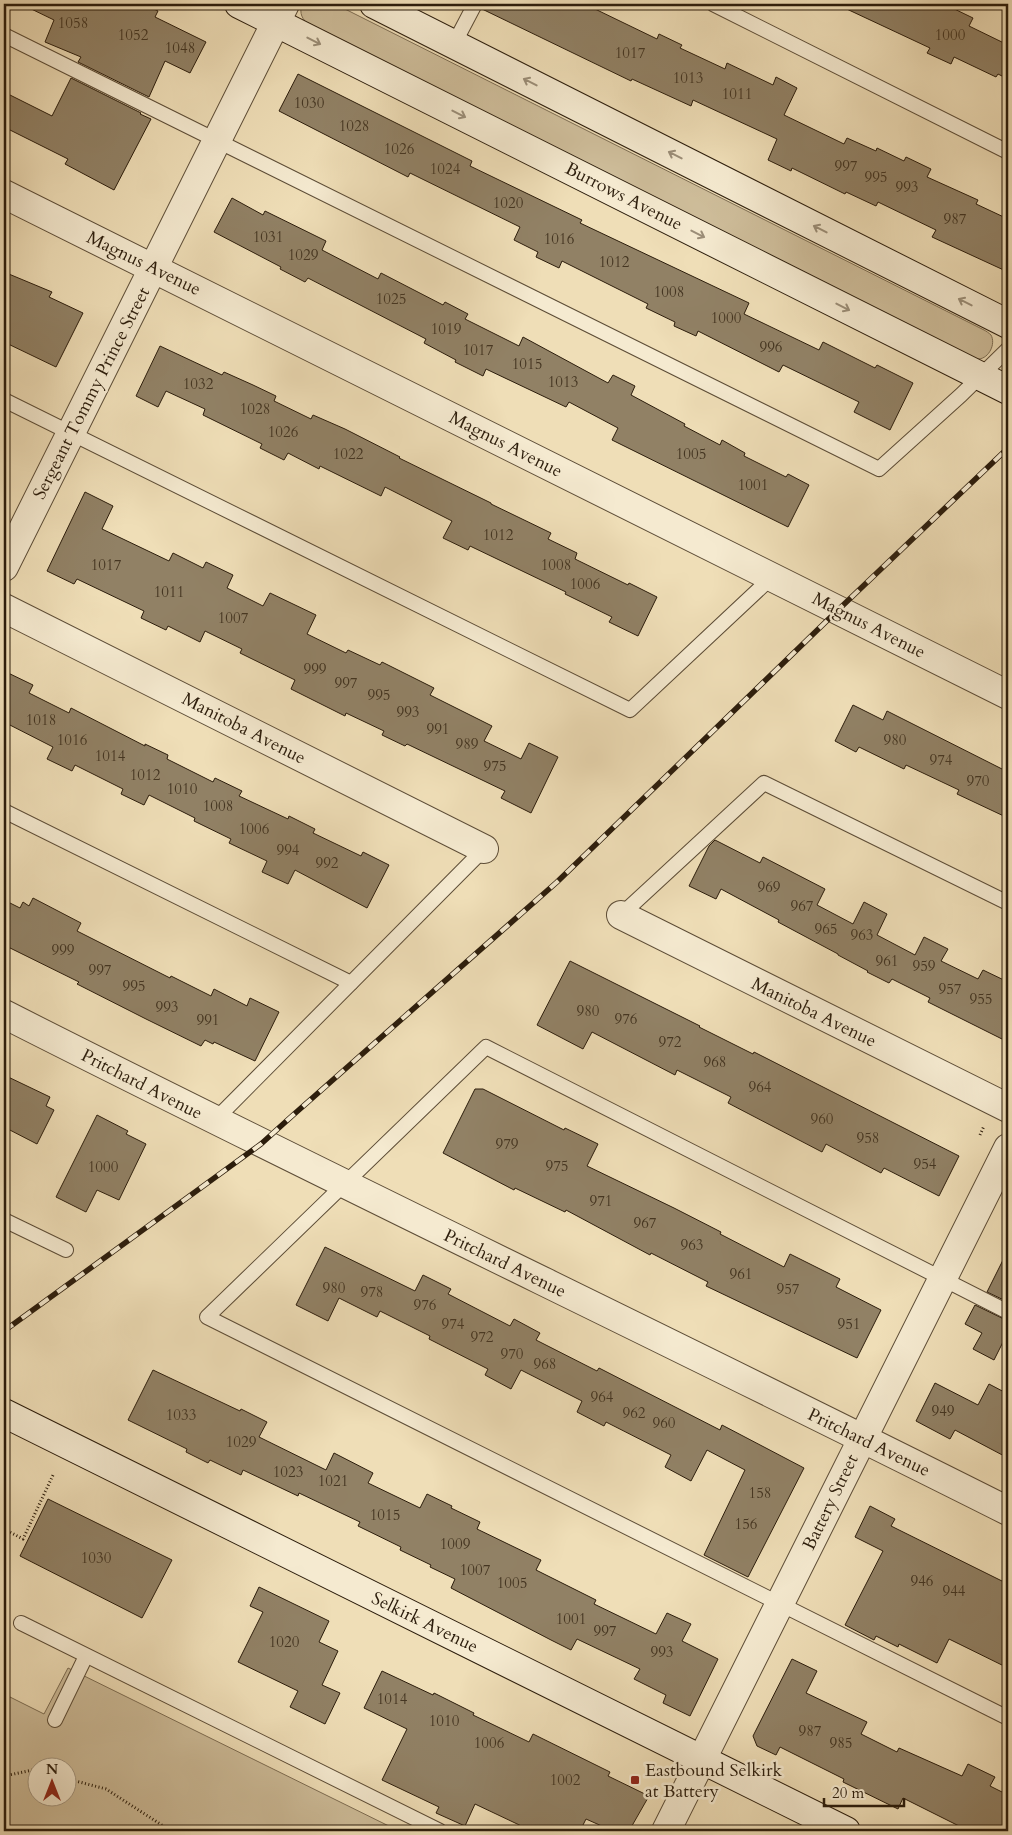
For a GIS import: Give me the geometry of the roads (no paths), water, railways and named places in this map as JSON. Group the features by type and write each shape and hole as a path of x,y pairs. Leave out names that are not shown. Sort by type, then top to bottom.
{"street":[{"name":"Burrows Avenue","path":"239,4 280,13 1008,390"},
{"path":"374,4 1008,324"},
{"name":"Sergeant Tommy Prince Street","path":"4,567 280,13"},
{"name":"Magnus Avenue","path":"4,194 1008,695"},
{"name":"Manitoba Avenue","path":"4,608 484,849"},
{"name":"Manitoba Avenue","path":"621,915 1008,1108"},
{"name":"Pritchard Avenue","path":"4,1014 214,1121 862,1437 1008,1511"},
{"name":"Battery Street","path":"666,1831 1008,1148"},
{"name":"Selkirk Avenue","path":"4,1413 846,1831"}],"lane":[{"path":"454,44 475,4"},
{"path":"713,4 1008,152"},
{"path":"4,35 879,469 1008,349"},
{"path":"4,400 630,710 772,577"},
{"path":"621,915 764,783 1008,903"},
{"path":"4,811 351,983"},
{"path":"214,1121 484,849"},
{"path":"1008,1312 486,1047 207,1317 1008,1718"},
{"path":"4,1220 66,1250"},
{"path":"21,1623 440,1831"},
{"path":"55,1720 86,1656"}],"railway":[{"path":"4,1331 261,1144 557,882 1008,448"}],"place":[{"name":"Eastbound Selkirk at Battery","path":"635,1780"}]}
